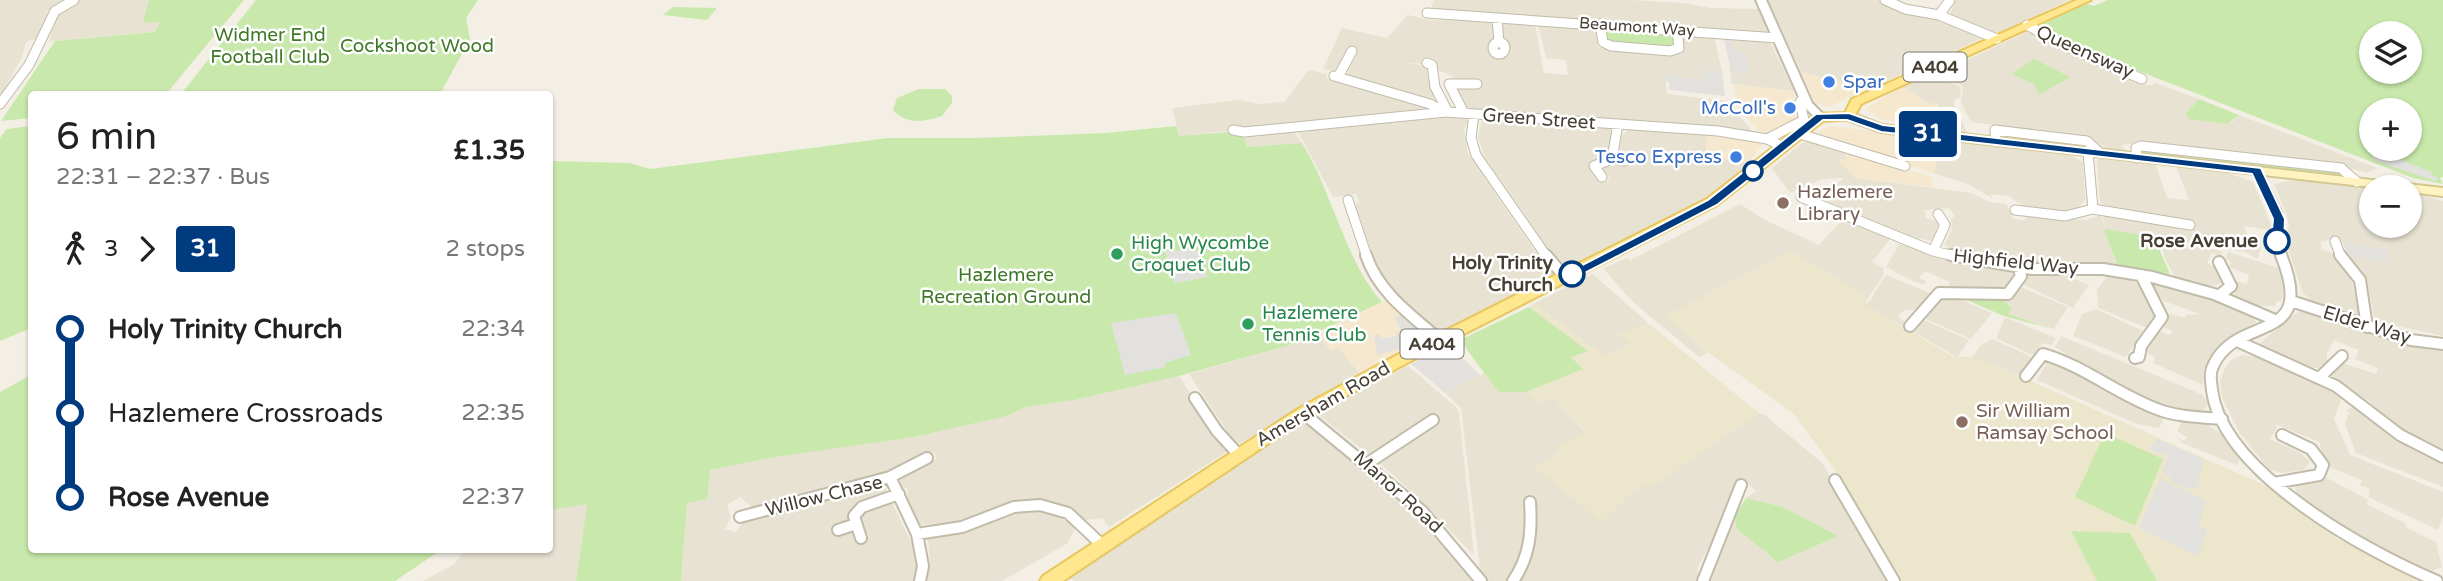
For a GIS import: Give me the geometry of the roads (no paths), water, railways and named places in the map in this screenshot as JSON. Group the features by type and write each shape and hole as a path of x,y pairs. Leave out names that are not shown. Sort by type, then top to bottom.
{"main road":[{"name":"A404","path":"1849,116 1856,102 2086,0"},
{"path":"1820,117 1849,116 1881,128 2357,182"},
{"name":"Amersham Road","path":"1052,580 1101,544 1303,413 1440,340 1713,202 1820,117"},
{"path":"2422,189 2443,191"}],"street":[{"path":"0,104 29,65 55,11 74,0"},
{"path":"1761,0 1804,98 1820,117"},
{"path":"1885,0 1905,9 1939,15 1997,39"},
{"path":"1939,15 1950,0"},
{"name":"Beaumont Way","path":"1427,13 1778,38"},
{"path":"1497,18 1499,43"},
{"path":"1600,24 1603,42 1611,46 1670,51 1679,48 1677,29"},
{"name":"Queensway","path":"2028,25 2067,47 2141,76 2141,79"},
{"path":"1352,51 1336,77 1430,104 1447,112"},
{"path":"1427,62 1437,73 1435,87 1447,112"},
{"path":"1477,84 1449,84 1469,114 1476,155 1549,260 1565,277"},
{"path":"1767,139 1804,120 1805,114 1800,102 1804,98"},
{"name":"Green Street","path":"1233,130 1447,112 1718,131 1767,139 1782,146"},
{"path":"1612,159 1618,124"},
{"path":"1800,134 1905,166"},
{"path":"2137,158 2136,148 2154,147 2341,168 2357,182"},
{"path":"2093,209 2094,153"},
{"path":"1602,177 1594,166 1612,159 1625,161"},
{"path":"2257,171 2279,219 2277,243 2292,277 2291,301 2275,320 2220,356 2210,373 2211,389 2222,419 2240,447 2274,483 2362,547 2437,581"},
{"name":"Highfield Way","path":"1801,197 1933,251 2064,271 2105,269 2141,275 2221,294 2275,320"},
{"path":"1348,201 1372,274 1394,300 1440,340"},
{"path":"2015,210 2066,216 2083,215 2093,209 2190,225"},
{"path":"1933,251 1945,225 1938,214"},
{"path":"2335,241 2342,260 2360,280 2367,327"},
{"path":"2219,262 2231,286 2221,294"},
{"path":"1910,326 1939,293 1954,291 1990,297 2008,294 2021,276 2018,265"},
{"path":"2135,358 2139,357 2138,350 2146,337 2157,329 2162,317 2141,275"},
{"name":"Elder Way","path":"2291,301 2410,341 2443,344"},
{"path":"2239,342 2352,396 2400,435 2443,457"},
{"path":"2026,376 2043,354 2122,390 2148,406 2187,417 2222,419"},
{"path":"2319,378 2342,356"},
{"path":"1195,398 1217,431 1238,454"},
{"name":"Manor Road","path":"1303,413 1368,463 1446,534 1481,581"},
{"path":"1368,463 1433,420"},
{"path":"2274,483 2319,475 2323,465 2312,449 2282,435"},
{"path":"890,477 927,458"},
{"name":"Willow Chase","path":"740,517 890,477 917,534 923,566 920,581"},
{"path":"1835,480 1894,581"},
{"path":"1703,581 1741,485"},
{"path":"861,538 854,516 862,507 899,494"},
{"path":"1513,581 1528,559 1532,533 1530,502"},
{"path":"917,534 962,527 1014,507 1040,505 1068,513 1101,544"},
{"path":"838,530 856,524"}],"place":[{"name":"Spar","path":"1829,82"},
{"name":"McColl's","path":"1790,108"},
{"name":"Tesco Express","path":"1736,157"},
{"name":"Hazlemere Library","path":"1783,203"},
{"name":"Rose Avenue","path":"2277,241"},
{"name":"High Wycombe Croquet Club","path":"1117,254"},
{"name":"Holy Trinity Church","path":"1572,274"},
{"name":"Hazlemere Tennis Club","path":"1248,324"},
{"name":"Sir William Ramsay School","path":"1962,422"}],"park label":[{"name":"Widmer End Football Club","path":"270,46"},
{"name":"Cockshoot Wood","path":"417,46"},
{"name":"Hazlemere Recreation Ground","path":"1006,286"}]}
